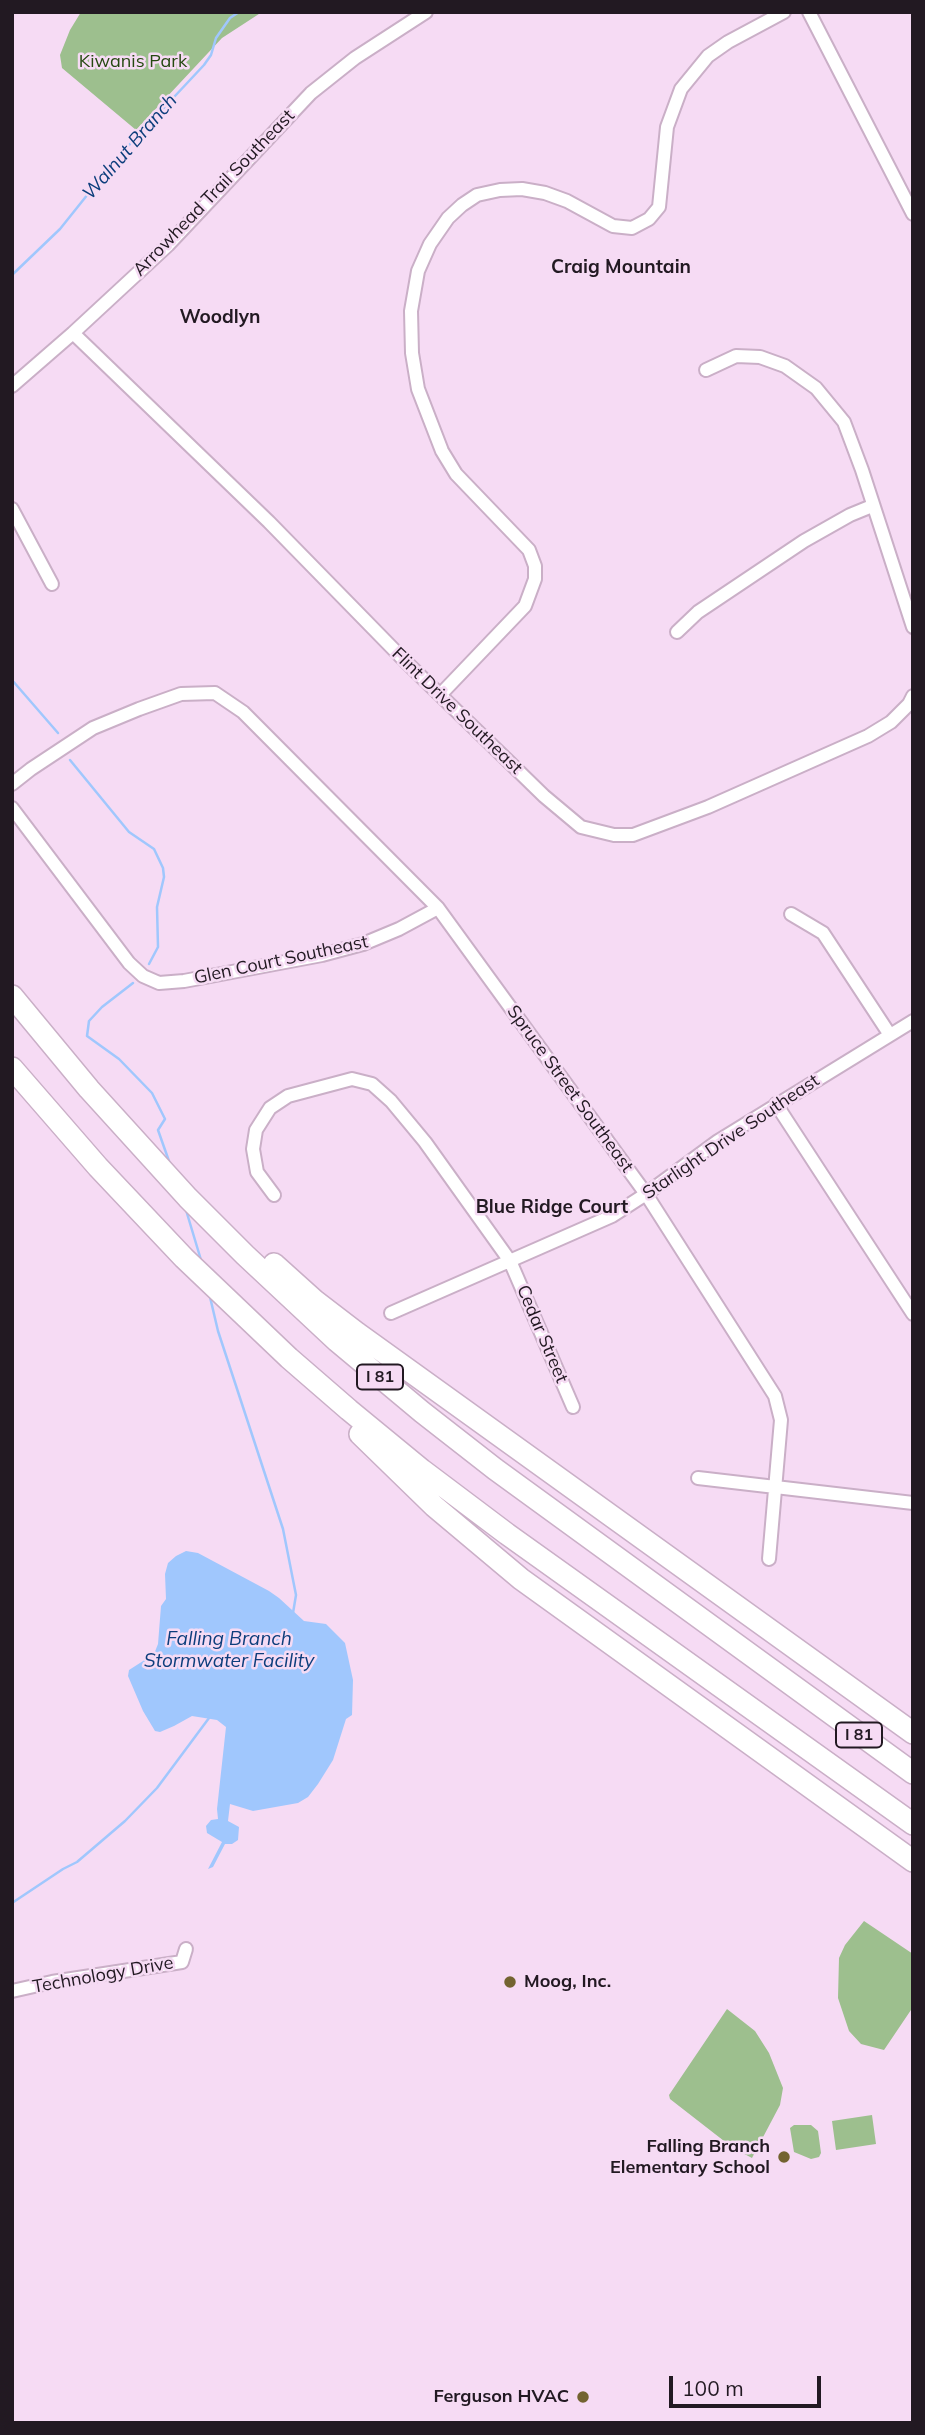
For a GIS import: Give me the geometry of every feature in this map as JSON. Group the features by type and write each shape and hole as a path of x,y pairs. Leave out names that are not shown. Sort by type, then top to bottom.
{"highway":[{"path":"17,1002 216,1208 314,1300 415,1376 913,1733"},
{"name":"I 81","path":"17,1002 89,1089 188,1198 244,1255 337,1340 495,1469 913,1773"},
{"name":"I 81","path":"12,1068 132,1204 236,1309 370,1427 465,1503 913,1824"},
{"path":"289,1358 442,1514 521,1579 913,1861"}],"street":[{"name":"Arrowhead Trail Southeast","path":"12,386 73,333 211,202 311,93 355,58 426,12"},
{"path":"440,695 525,606 535,579 535,566 529,550 456,474 442,450 418,389 412,353 411,311 418,271 430,244 448,218 462,205 477,195 500,190 522,189 545,193 567,201 613,226 632,228 649,219 659,207 667,127 681,89 708,56 784,12"},
{"path":"808,12 913,214"},
{"name":"Flint Drive Southeast","path":"73,333 268,522 440,695 544,796 581,827 614,835 633,835 708,807 868,736 891,722 909,704 913,696"},
{"path":"706,370 736,356 760,356 785,366 816,388 844,422 913,627"},
{"path":"677,632 698,612 804,541 872,506"},
{"path":"12,509 52,584"},
{"name":"Spruce Street Southeast","path":"12,784 93,729 181,694 215,693 243,712 438,908 646,1194 775,1396 781,1420 769,1559"},
{"name":"Glen Court Southeast","path":"12,808 129,963 143,976 159,983 196,979 322,955 363,944 400,929 438,908"},
{"path":"791,914 823,933 890,1035"},
{"name":"Starlight Drive Southeast","path":"391,1313 612,1216 718,1141 913,1021"},
{"name":"Cedar Street","path":"274,1195 257,1172 253,1149 256,1130 270,1108 288,1096 352,1079 372,1084 391,1101 425,1142 510,1261 573,1407"},
{"path":"776,1104 913,1314"},
{"path":"698,1478 913,1503"},
{"name":"Technology Drive","path":"12,1991 52,1982 182,1962 186,1949"}],"green space":[{"name":"Kiwanis Park","path":"81,12 262,12 222,38 136,130 62,68 60,55"},
{"path":"864,1921 913,1954 913,2007 884,2050 861,2044 849,2031 838,1998 839,1958 845,1945"},
{"path":"727,2009 755,2031 769,2053 783,2088 780,2105 752,2158 733,2148 670,2099 669,2095"},
{"path":"872,2115 876,2144 836,2150 832,2121"},
{"path":"794,2125 811,2125 818,2131 821,2153 819,2157 811,2159 794,2152 790,2128"}],"water":[{"name":"Falling Branch Stormwater Facility","path":"186,1551 198,1553 269,1591 304,1621 326,1624 345,1643 353,1680 352,1715 346,1719 333,1760 318,1784 308,1797 298,1803 253,1811 230,1804 228,1821 239,1827 238,1840 225,1844 213,1867 208,1869 222,1842 207,1833 206,1826 211,1820 218,1819 226,1727 217,1720 192,1716 160,1732 155,1731 128,1676 129,1670 154,1654 158,1644 161,1606 166,1599 165,1574 168,1563"}],"waterway":[{"name":"Walnut Branch","path":"12,275 60,229 116,159 204,65 211,55 216,38 230,18 239,12"},
{"path":"12,680 58,733"},
{"path":"70,760 129,832 154,849 163,868 164,877 157,907 158,947 149,964"},
{"path":"133,983 89,1021 87,1036 119,1059 152,1093 165,1119 158,1130 170,1164"},
{"path":"186,1210 201,1260"},
{"path":"210,1297 218,1331 283,1529 296,1595 293,1613"},
{"path":"12,1903 77,1862 125,1821 157,1788 209,1718"}],"place":[{"name":"Moog, Inc.","path":"510,1982"},
{"name":"Falling Branch Elementary School","path":"784,2157"},
{"name":"Ferguson HVAC","path":"583,2397"}],"district":[{"name":"Craig Mountain","path":"621,267"},
{"name":"Woodlyn","path":"220,317"},
{"name":"Blue Ridge Court","path":"552,1207"}]}
